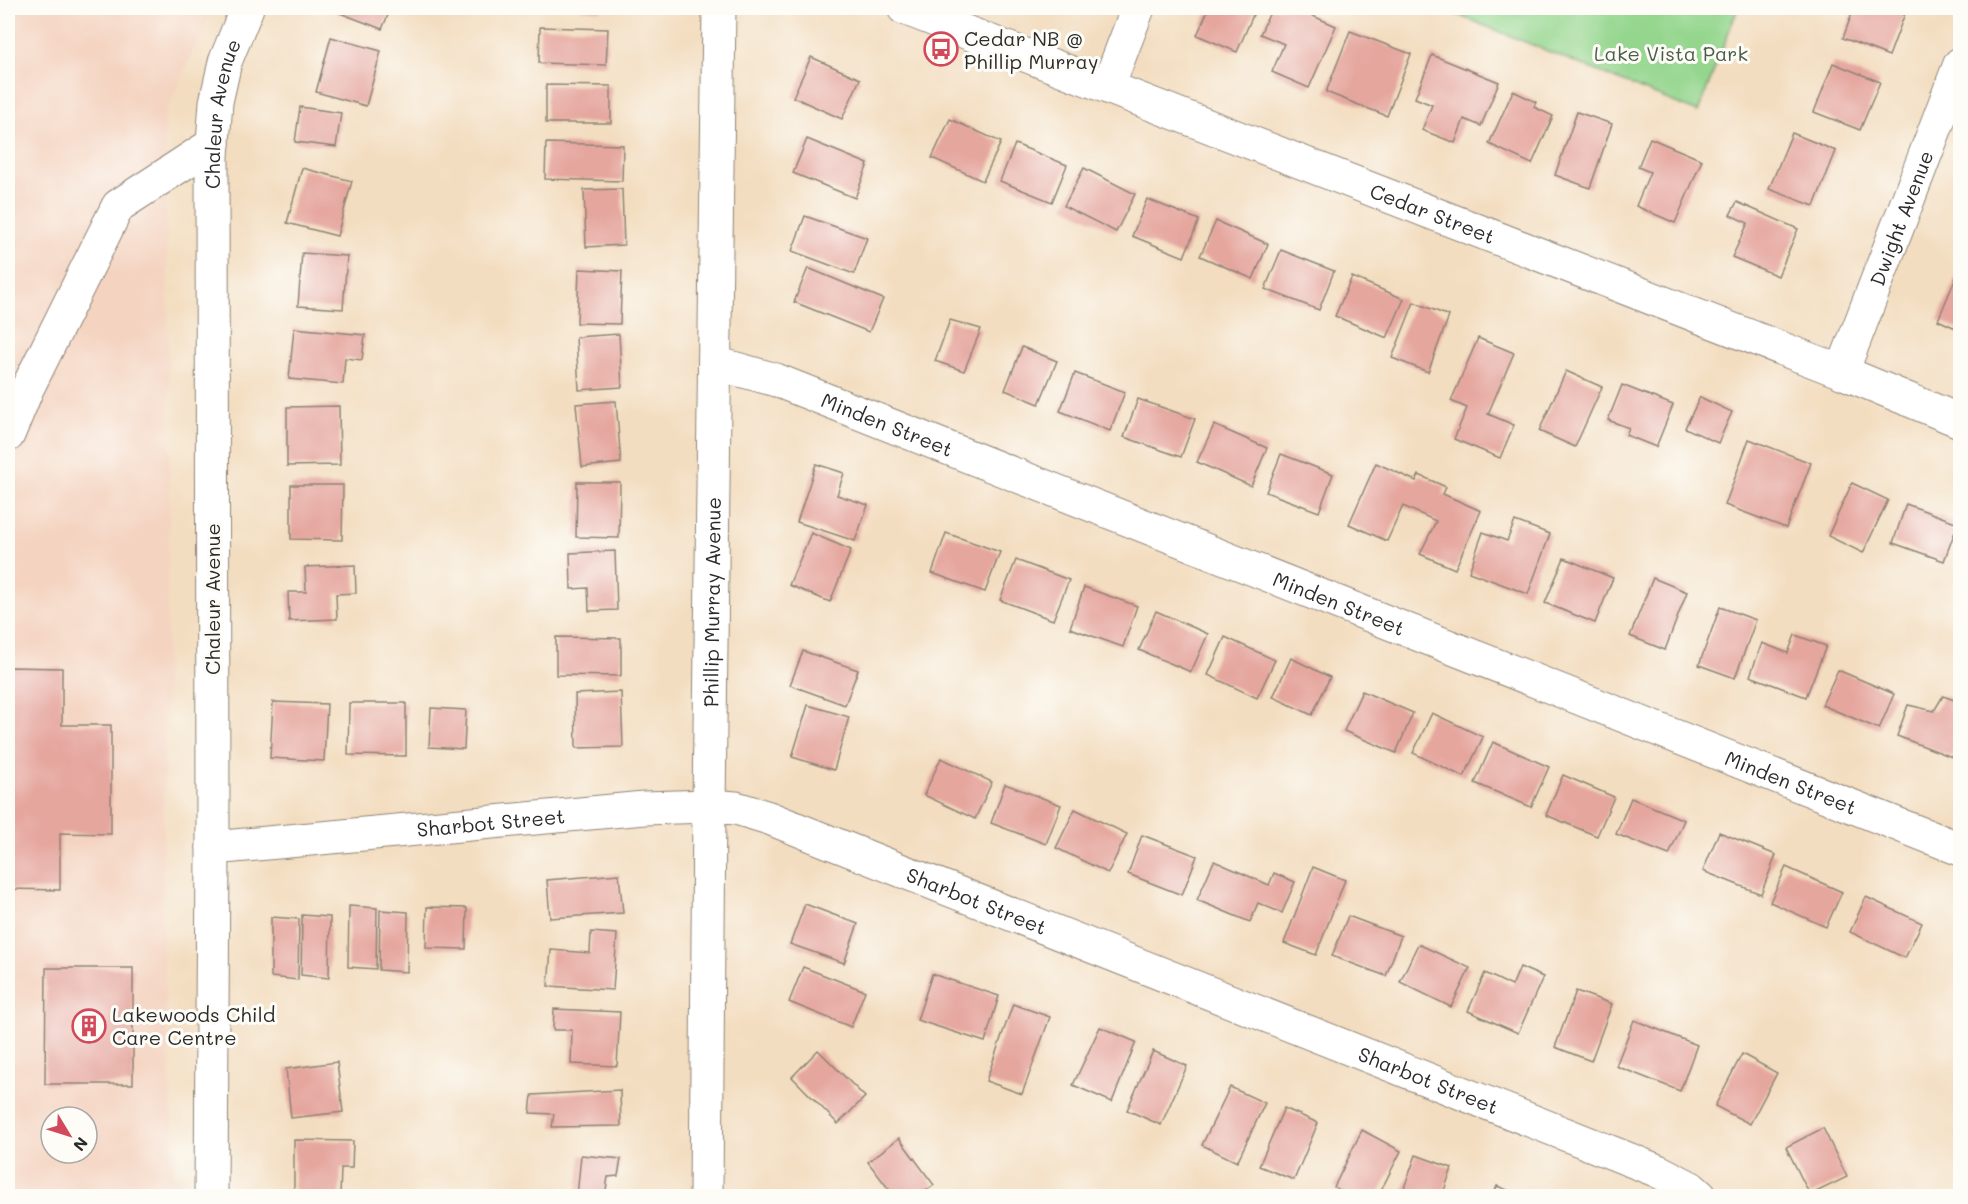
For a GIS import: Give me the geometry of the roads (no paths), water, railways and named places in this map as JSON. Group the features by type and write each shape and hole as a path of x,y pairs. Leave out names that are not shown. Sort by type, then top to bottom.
{"street":[{"name":"Chaleur Avenue","path":"211,1197 213,144 216,102 225,62 247,8"},
{"name":"Phillip Murray Avenue","path":"706,1197 719,8"},
{"name":"Cedar Street","path":"904,8 1842,372 1960,421"},
{"path":"1108,86 1138,8"},
{"name":"Dwight Avenue","path":"1842,372 1960,64"},
{"path":"8,435 27,389 118,206 213,144"},
{"name":"Minden Street","path":"715,363 776,380 1960,849"},
{"name":"Sharbot Street","path":"213,848 644,808 709,806 736,808 791,826 1658,1171 1691,1188 1700,1197"}],"place":[{"name":"Cedar NB @ Phillip Murray","path":"941,49"},
{"name":"Lakewoods Child Care Centre","path":"89,1026"}],"park label":[{"name":"Lake Vista Park","path":"1671,53"}]}
